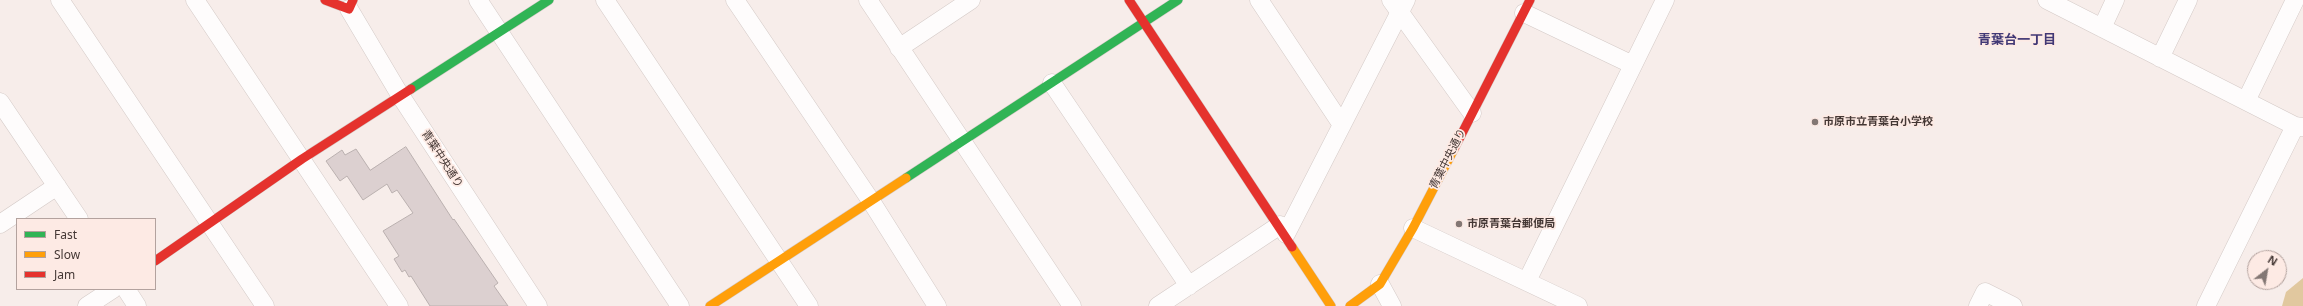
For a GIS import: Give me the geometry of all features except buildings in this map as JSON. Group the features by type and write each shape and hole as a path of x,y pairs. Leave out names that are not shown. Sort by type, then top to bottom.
{"street":[{"path":"60,0 265,306"},
{"path":"195,0 399,306"},
{"path":"325,0 351,4"},
{"path":"478,0 680,306"},
{"path":"156,260 302,159 400,95 500,33 549,0"},
{"path":"605,0 809,306"},
{"path":"735,0 870,201 937,306"},
{"path":"868,0 1072,306"},
{"path":"899,48 971,0"},
{"path":"1129,0 1332,306"},
{"path":"710,306 1178,0"},
{"path":"1259,0 1342,125"},
{"path":"1527,281 1665,0"},
{"path":"2047,0 2160,58 2299,126 2206,306"},
{"path":"2102,28 2115,0"},
{"path":"2160,58 2188,0"},
{"path":"2246,101 2295,0"},
{"name":"青葉中央通り","path":"351,4 400,95 538,306"},
{"path":"1158,306 1283,230 1342,125 1399,5"},
{"path":"1399,5 1472,113"},
{"path":"1527,6 1633,65"},
{"name":"青葉中央通り","path":"1350,306 1380,284 1413,228 1527,6"},
{"path":"1052,83 1189,286"},
{"path":"0,102 78,218"},
{"path":"0,224 57,186"},
{"path":"1413,228 1578,306"},
{"path":"1380,284 1392,306"},
{"path":"87,306 111,290"},
{"path":"127,290 138,306"},
{"path":"1978,306 1985,292 2013,306"}],"shaded area":[{"path":"2303,278 2303,306 2282,306 2286,292"}],"traffic: fast":[{"path":"411,89 549,0"},
{"path":"906,178 1178,0"}],"traffic: slow":[{"path":"1350,306 1380,284 1413,228 1454,149"},
{"path":"710,306 906,178"},
{"path":"1292,247 1331,306"}],"traffic: jam":[{"path":"325,0 349,9 353,0"},
{"path":"1129,0 1292,247"},
{"path":"1454,149 1530,0"},
{"path":"156,260 302,159 411,89"}],"place":[{"name":"市原市立青葉台小学校","path":"1815,122"},
{"name":"市原青葉台郵便局","path":"1459,224"}],"district":[{"name":"青葉台一丁目","path":"2017,40"}]}
